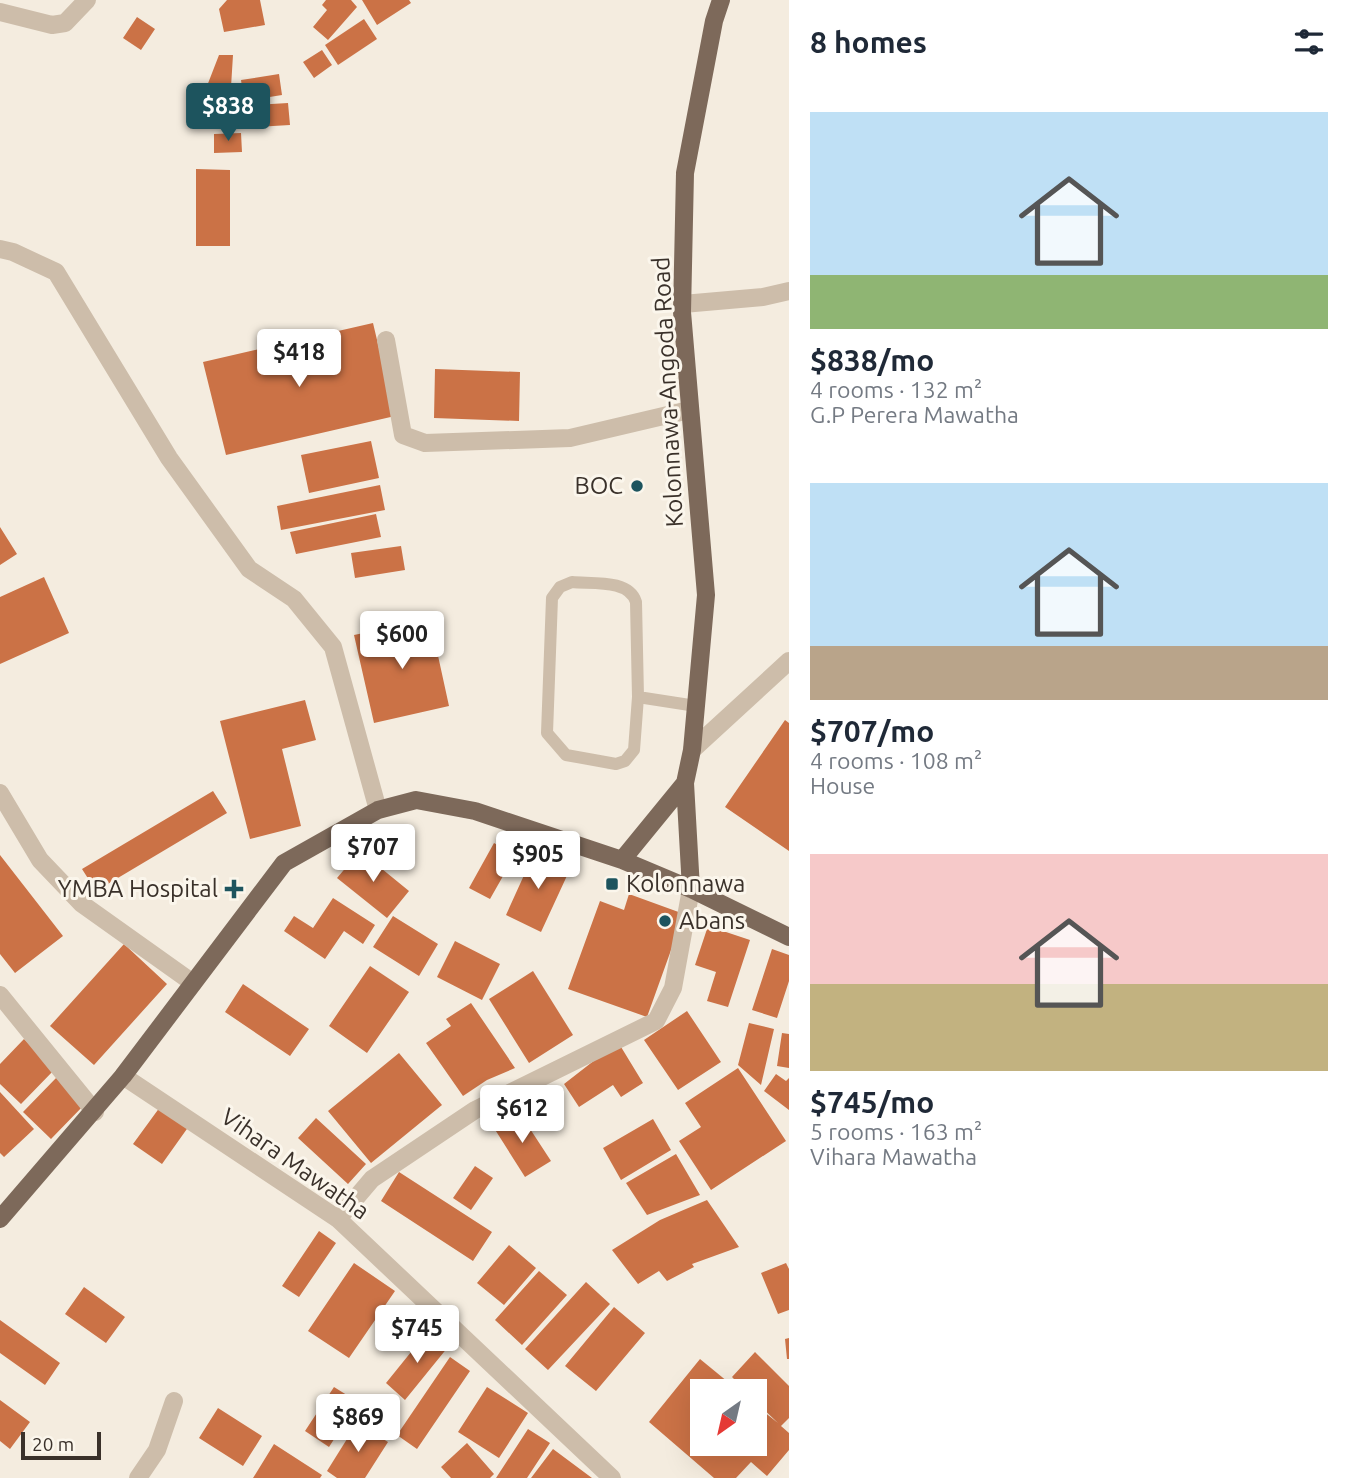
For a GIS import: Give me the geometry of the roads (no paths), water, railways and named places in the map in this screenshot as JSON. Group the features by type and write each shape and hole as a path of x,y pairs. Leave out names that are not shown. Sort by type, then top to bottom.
{"main road":[{"name":"Kolonnawa-Angoda Road","path":"691,889 685,783 692,751 706,595 689,410 683,304 684,173 713,21 721,0"},
{"name":"Kolonnawa-Angoda Road","path":"622,860 685,783"},
{"path":"0,1219 95,1112 284,863 378,810 416,800 475,811 622,860 691,889 789,937"}],"street":[{"path":"0,12 52,24 65,23 87,0"},
{"path":"0,249 13,252 56,272 169,458 249,569 294,599 333,647 378,810"},
{"path":"683,304 763,297 789,291"},
{"path":"386,340 403,435 425,443 570,438 689,410"},
{"path":"692,751 789,661"},
{"path":"0,793 40,860 82,904 193,983"},
{"path":"338,1219 372,1179 475,1111 656,1021 673,988 691,889"},
{"path":"0,995 95,1112"},
{"name":"Vihara Mawatha","path":"123,1076 338,1219 612,1478"},
{"path":"138,1478 157,1450 174,1401"}],"lane":[{"path":"572,582 623,587 633,594 636,602 638,697 634,750 625,761 616,764 566,755 547,733 552,598 560,587 572,582"},
{"path":"638,697 696,706"}],"place":[{"name":"BOC","path":"637,486"},
{"name":"Kolonnawa","path":"612,884"},
{"name":"YMBA Hospital","path":"234,889"},
{"name":"Abans","path":"665,921"}]}
